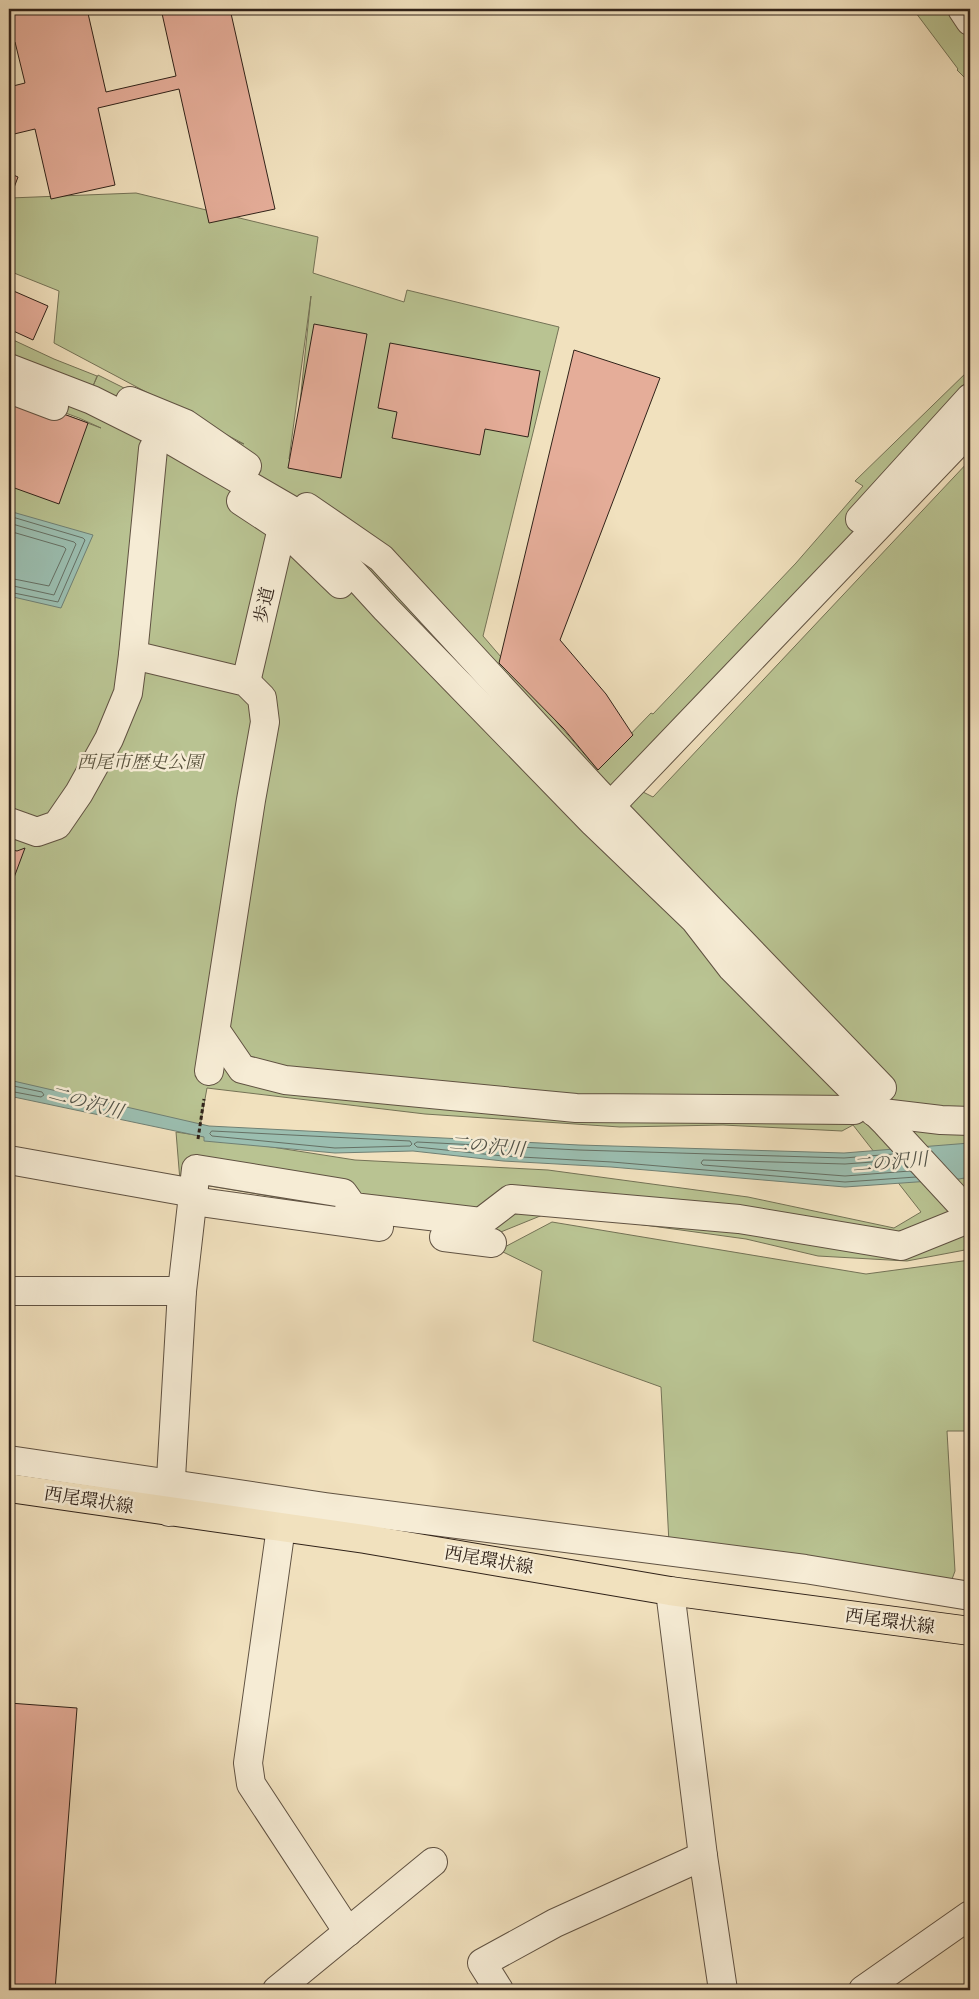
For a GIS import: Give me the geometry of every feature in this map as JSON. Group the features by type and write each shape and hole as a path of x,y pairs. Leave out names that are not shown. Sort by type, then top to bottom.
{"main road":[{"name":"西尾環状線","path":"9,1488 365,1539 670,1591 970,1631"}],"street":[{"path":"962,9 970,21"},
{"path":"9,350 186,424 381,558 601,807 874,1108 967,1218 901,1246 739,1219 511,1199 481,1222 353,1207 343,1193 194,1188"},
{"path":"9,368 92,400 153,430 300,516 386,609 601,807"},
{"path":"9,389 120,429 282,528 435,678 821,1076"},
{"path":"601,807 970,398"},
{"path":"601,807 970,430"},
{"path":"9,822 36,832 57,825 109,739 128,693 153,448"},
{"name":"歩道","path":"246,682 282,528"},
{"path":"133,655 246,682 262,698 265,722 209,1071"},
{"path":"216,1031 242,1069 285,1080 576,1108 874,1108 941,1120 970,1121"},
{"path":"9,1160 194,1188 492,1243"},
{"path":"169,1512 182,1291 194,1188"},
{"path":"9,1291 182,1291"},
{"path":"9,1460 325,1507 804,1569 970,1596"},
{"path":"281,1527 248,1763 251,1784 348,1932"},
{"path":"670,1591 719,1989"},
{"path":"498,1990 482,1963 555,1923 703,1856"},
{"path":"277,1990 433,1862"},
{"path":"863,1990 970,1915"}],"path":[{"path":"194,1188 198,1132 209,1071"}],"green space":[{"path":"913,9 969,9 970,83 957,70"},
{"name":"西尾市歴史公園","path":"136,193 318,237 313,273 404,302 407,290 559,327 483,636 597,769 651,713 653,714 796,563 863,486 855,481 970,369 970,417 623,782 653,797 970,460 970,1249 907,1261 818,1256 746,1239 550,1212 486,1238 346,1209 180,1181 176,1132 355,1160 548,1170 748,1197 894,1228 921,1212 853,1125 842,1131 723,1125 620,1127 425,1114 207,1088 199,1132 9,1090 9,394 101,428 9,392 9,338 97,376 93,386 98,375 216,434 244,444 54,343 59,291 9,271 10,198","holes":["311,296 294,461 289,459"]},
{"path":"552,1222 866,1274 970,1260 970,1431 947,1431 955,1571 944,1601 670,1563 661,1387 533,1341 542,1271 499,1250"}],"water":[{"path":"9,511 93,535 61,608 9,596"},
{"name":"二の沢川","path":"9,1080 209,1126 579,1145 844,1153 970,1143 970,1177 845,1187 611,1167 503,1161 413,1151 335,1153 204,1141 204,1137 9,1096"}],"building":[{"path":"9,9 87,9 106,92 176,76 161,9 230,9 275,209 209,223 179,89 98,108 115,185 51,199 35,129 10,135 9,132 9,87 25,83 15,42 9,44"},
{"path":"9,173 18,177 9,201"},
{"path":"9,289 48,306 33,340 9,329"},
{"path":"314,324 367,334 341,478 288,468"},
{"path":"390,343 540,371 528,437 485,429 480,455 392,438 397,412 378,408"},
{"path":"574,350 660,378 560,640 606,694 633,735 598,770 564,729 499,663"},
{"path":"9,394 88,423 59,504 9,486"},
{"path":"25,848 9,891 9,849 17,851"},
{"path":"9,1703 77,1708 55,1990 9,1990"}]}
